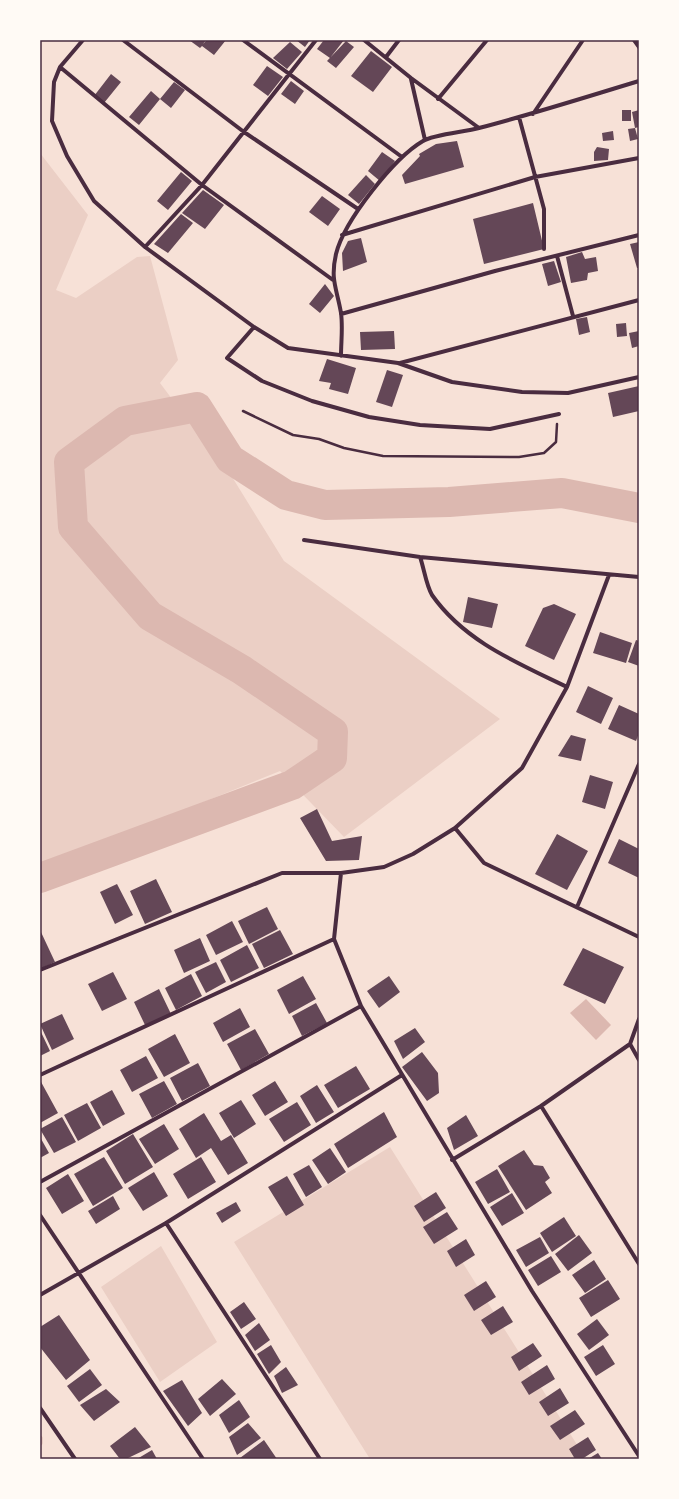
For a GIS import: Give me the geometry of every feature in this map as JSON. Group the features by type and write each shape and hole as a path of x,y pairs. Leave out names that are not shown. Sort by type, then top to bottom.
{"street":[{"path":"83,40 60,67 54,82 52,121 67,156 94,201 145,247 254,327 288,348 398,363 452,382 522,392 568,393 639,377"},
{"path":"123,40 244,132 358,209"},
{"path":"243,40 290,73 402,157"},
{"path":"145,247 202,185 316,40"},
{"path":"364,40 438,99 478,128"},
{"path":"386,57 399,40"},
{"path":"438,99 487,40"},
{"path":"533,114 584,40"},
{"path":"634,40 639,47"},
{"path":"60,67 202,185 333,280"},
{"path":"411,78 425,140"},
{"path":"341,356 341,314 333,280 336,255 342,235 358,209 402,157 425,140 533,114 639,81"},
{"path":"519,117 544,209 544,248"},
{"path":"342,235 535,177 639,158"},
{"path":"341,314 495,271 639,235"},
{"path":"557,256 573,316"},
{"path":"398,363 573,316 639,300"},
{"path":"254,327 227,358 262,381 312,401 369,417 420,425 490,429 558,414"},
{"path":"304,540 420,557 639,577"},
{"path":"420,557 431,593 459,626 497,653 567,687"},
{"path":"40,970 282,873 341,873 384,867 413,854 455,828 522,768 567,687 609,575"},
{"path":"577,907 639,764"},
{"path":"455,828 484,863 639,937"},
{"path":"341,873 334,939 361,1006 452,1160 532,1291 639,1456"},
{"path":"40,1075 334,939"},
{"path":"40,1182 361,1006"},
{"path":"452,1160 541,1106 630,1044 639,1019"},
{"path":"630,1044 639,1060"},
{"path":"40,1295 166,1223 402,1075"},
{"path":"541,1106 639,1264"},
{"path":"40,1215 203,1459"},
{"path":"166,1223 320,1459"},
{"path":"40,1408 75,1459"}],"path":[{"path":"242,412 293,435 319,439 344,448 383,456 479,458 519,457 544,452 556,442 558,414"}],"shaded area":[{"path":"40,153 88,215 56,290 76,298 137,257 150,256 178,360 160,383 172,399 195,417 284,561 500,719 344,837 280,771 40,869"},
{"path":"586,999 611,1025 596,1040 570,1013"},
{"path":"390,1147 586,1459 370,1459 234,1242"},
{"path":"161,1246 217,1342 160,1382 101,1287"}],"building":[{"path":"189,40 206,40 203,44 207,40 226,40 214,55 202,46 200,48"},
{"path":"296,40 310,40 305,47"},
{"path":"324,40 344,40 330,58 317,49"},
{"path":"346,41 354,47 336,68 327,61"},
{"path":"290,42 302,52 287,69 273,58"},
{"path":"371,51 392,67 373,92 351,76"},
{"path":"267,66 283,77 268,96 253,85"},
{"path":"111,74 121,82 104,103 94,96"},
{"path":"291,81 304,91 295,104 281,94"},
{"path":"174,82 185,90 171,108 160,99"},
{"path":"151,91 160,99 139,125 129,117"},
{"path":"622,110 631,110 631,121 622,121"},
{"path":"639,110 639,127 635,128 632,112"},
{"path":"635,128 638,139 630,141 628,129"},
{"path":"613,131 614,140 603,141 602,133"},
{"path":"457,141 464,167 405,184 402,175 420,156 419,154 436,144"},
{"path":"597,147 609,149 608,160 594,161 594,152"},
{"path":"382,152 395,161 380,181 368,171"},
{"path":"181,172 192,181 168,210 157,201"},
{"path":"366,175 375,184 359,204 348,195"},
{"path":"203,190 224,205 205,229 182,213"},
{"path":"322,196 340,209 328,226 309,212"},
{"path":"533,203 544,249 484,264 473,219"},
{"path":"181,214 193,223 168,253 154,244"},
{"path":"361,238 367,262 343,271 342,253 348,241"},
{"path":"639,242 639,268 637,268 630,244"},
{"path":"582,252 585,259 596,257 598,271 588,273 587,280 571,283 566,257"},
{"path":"554,261 561,282 548,286 542,264"},
{"path":"325,284 334,296 320,313 309,304"},
{"path":"587,317 590,332 579,335 576,319"},
{"path":"626,323 627,336 617,337 616,324"},
{"path":"394,331 395,349 361,350 360,332"},
{"path":"639,331 639,346 632,348 629,333"},
{"path":"327,359 356,368 348,394 329,389 331,383 319,381"},
{"path":"387,370 403,375 392,407 376,402"},
{"path":"639,386 639,411 613,417 608,393"},
{"path":"468,597 498,604 492,628 463,622"},
{"path":"554,604 576,614 554,660 525,646 543,608"},
{"path":"600,632 632,643 626,663 593,653"},
{"path":"636,640 639,641 639,666 628,662"},
{"path":"588,686 613,698 601,724 576,712"},
{"path":"619,705 639,714 639,733 636,741 608,729"},
{"path":"571,735 586,739 581,761 558,756"},
{"path":"590,775 613,782 605,809 582,802"},
{"path":"317,809 332,841 362,836 359,860 326,861 300,818"},
{"path":"557,834 588,851 567,890 535,874"},
{"path":"619,839 639,849 639,878 608,863"},
{"path":"156,879 172,912 145,924 130,891"},
{"path":"117,884 133,915 115,924 100,892"},
{"path":"267,907 278,929 249,944 238,921"},
{"path":"232,921 243,942 216,955 206,935"},
{"path":"40,930 55,962 40,969"},
{"path":"280,930 293,954 264,968 252,944"},
{"path":"200,938 210,961 184,973 174,950"},
{"path":"247,945 259,968 231,982 220,960"},
{"path":"583,948 624,967 605,1004 563,985"},
{"path":"216,962 226,982 206,993 195,972"},
{"path":"113,972 127,999 102,1011 88,984"},
{"path":"191,974 202,996 176,1010 165,988"},
{"path":"303,976 316,999 289,1014 277,990"},
{"path":"389,976 400,992 379,1008 367,991"},
{"path":"159,989 171,1014 145,1025 134,1002"},
{"path":"316,1003 327,1023 302,1036 292,1016"},
{"path":"240,1008 250,1027 223,1042 213,1023"},
{"path":"62,1014 74,1039 52,1050 40,1024"},
{"path":"415,1028 425,1042 403,1059 394,1041"},
{"path":"255,1029 269,1054 241,1070 227,1044"},
{"path":"40,1030 50,1051 40,1056"},
{"path":"175,1034 190,1063 164,1077 148,1049"},
{"path":"422,1052 438,1073 439,1093 427,1101 402,1067"},
{"path":"146,1056 158,1078 132,1092 120,1070"},
{"path":"198,1063 210,1086 182,1101 170,1078"},
{"path":"356,1066 370,1089 338,1108 324,1085"},
{"path":"40,1080 58,1113 40,1123"},
{"path":"164,1081 177,1104 152,1118 139,1094"},
{"path":"275,1081 288,1102 265,1116 252,1095"},
{"path":"317,1085 334,1112 316,1123 300,1096"},
{"path":"112,1090 125,1114 103,1126 90,1102"},
{"path":"241,1100 256,1124 234,1138 219,1113"},
{"path":"297,1102 311,1125 284,1142 269,1119"},
{"path":"87,1103 101,1128 78,1141 64,1115"},
{"path":"384,1112 397,1137 348,1168 334,1144"},
{"path":"204,1113 221,1141 231,1135 248,1163 228,1175 211,1148 196,1158 179,1129"},
{"path":"466,1115 478,1136 454,1150 447,1128"},
{"path":"62,1117 76,1142 54,1153 40,1129"},
{"path":"164,1124 179,1149 155,1164 139,1139"},
{"path":"133,1134 153,1167 125,1184 106,1151"},
{"path":"40,1137 49,1153 40,1158"},
{"path":"330,1148 346,1172 328,1184 312,1160"},
{"path":"524,1150 534,1165 543,1166 550,1178 545,1182 552,1193 526,1210 498,1166"},
{"path":"104,1157 123,1188 93,1206 74,1174"},
{"path":"201,1157 216,1182 188,1199 173,1174"},
{"path":"309,1165 322,1187 306,1197 293,1174"},
{"path":"497,1169 510,1192 488,1204 475,1182"},
{"path":"154,1172 168,1196 143,1211 128,1188"},
{"path":"68,1174 84,1201 62,1214 46,1188"},
{"path":"287,1176 304,1205 286,1216 268,1187"},
{"path":"436,1192 446,1208 424,1222 414,1206"},
{"path":"512,1193 524,1213 502,1226 490,1207"},
{"path":"113,1196 120,1209 96,1224 88,1211"},
{"path":"236,1202 241,1211 222,1223 216,1213"},
{"path":"447,1212 458,1229 434,1244 423,1227"},
{"path":"564,1217 576,1236 552,1252 540,1233"},
{"path":"579,1235 592,1253 568,1271 555,1254"},
{"path":"540,1237 549,1253 526,1267 516,1250"},
{"path":"466,1239 475,1255 456,1267 447,1251"},
{"path":"551,1256 561,1272 538,1286 528,1270"},
{"path":"594,1260 606,1279 585,1293 572,1275"},
{"path":"608,1280 620,1299 591,1317 579,1298"},
{"path":"486,1281 496,1297 474,1311 464,1295"},
{"path":"244,1302 256,1319 241,1329 230,1312"},
{"path":"503,1306 513,1322 491,1335 481,1320"},
{"path":"59,1315 90,1360 66,1380 40,1347 40,1327"},
{"path":"597,1319 609,1335 589,1350 577,1334"},
{"path":"259,1323 270,1340 255,1351 245,1335"},
{"path":"533,1343 542,1356 519,1371 511,1357"},
{"path":"271,1345 281,1362 269,1374 257,1354"},
{"path":"603,1345 615,1364 596,1376 584,1357"},
{"path":"547,1365 555,1379 529,1395 521,1382"},
{"path":"286,1367 298,1385 282,1393 274,1376"},
{"path":"90,1369 102,1385 79,1402 67,1386"},
{"path":"222,1379 236,1394 210,1416 198,1399"},
{"path":"182,1380 202,1413 188,1426 163,1391"},
{"path":"560,1388 569,1403 548,1416 539,1402"},
{"path":"106,1389 120,1402 94,1421 80,1405"},
{"path":"239,1400 250,1417 229,1433 219,1415"},
{"path":"575,1410 585,1424 560,1440 550,1426"},
{"path":"248,1423 261,1438 237,1455 229,1437"},
{"path":"135,1427 151,1447 126,1459 120,1459 110,1446"},
{"path":"588,1437 596,1450 582,1459 575,1459 569,1449"},
{"path":"264,1440 277,1459 240,1459 240,1458"},
{"path":"152,1450 157,1459 137,1459"},
{"path":"598,1453 602,1459 588,1459"}],"waterway":[{"path":"40,878 292,785 332,758 333,732 242,670 150,616 73,527 69,462 125,421 197,407 230,459 286,495 325,505 449,502 562,493 639,508"},
{"path":"40,1438 40,1443"}]}
